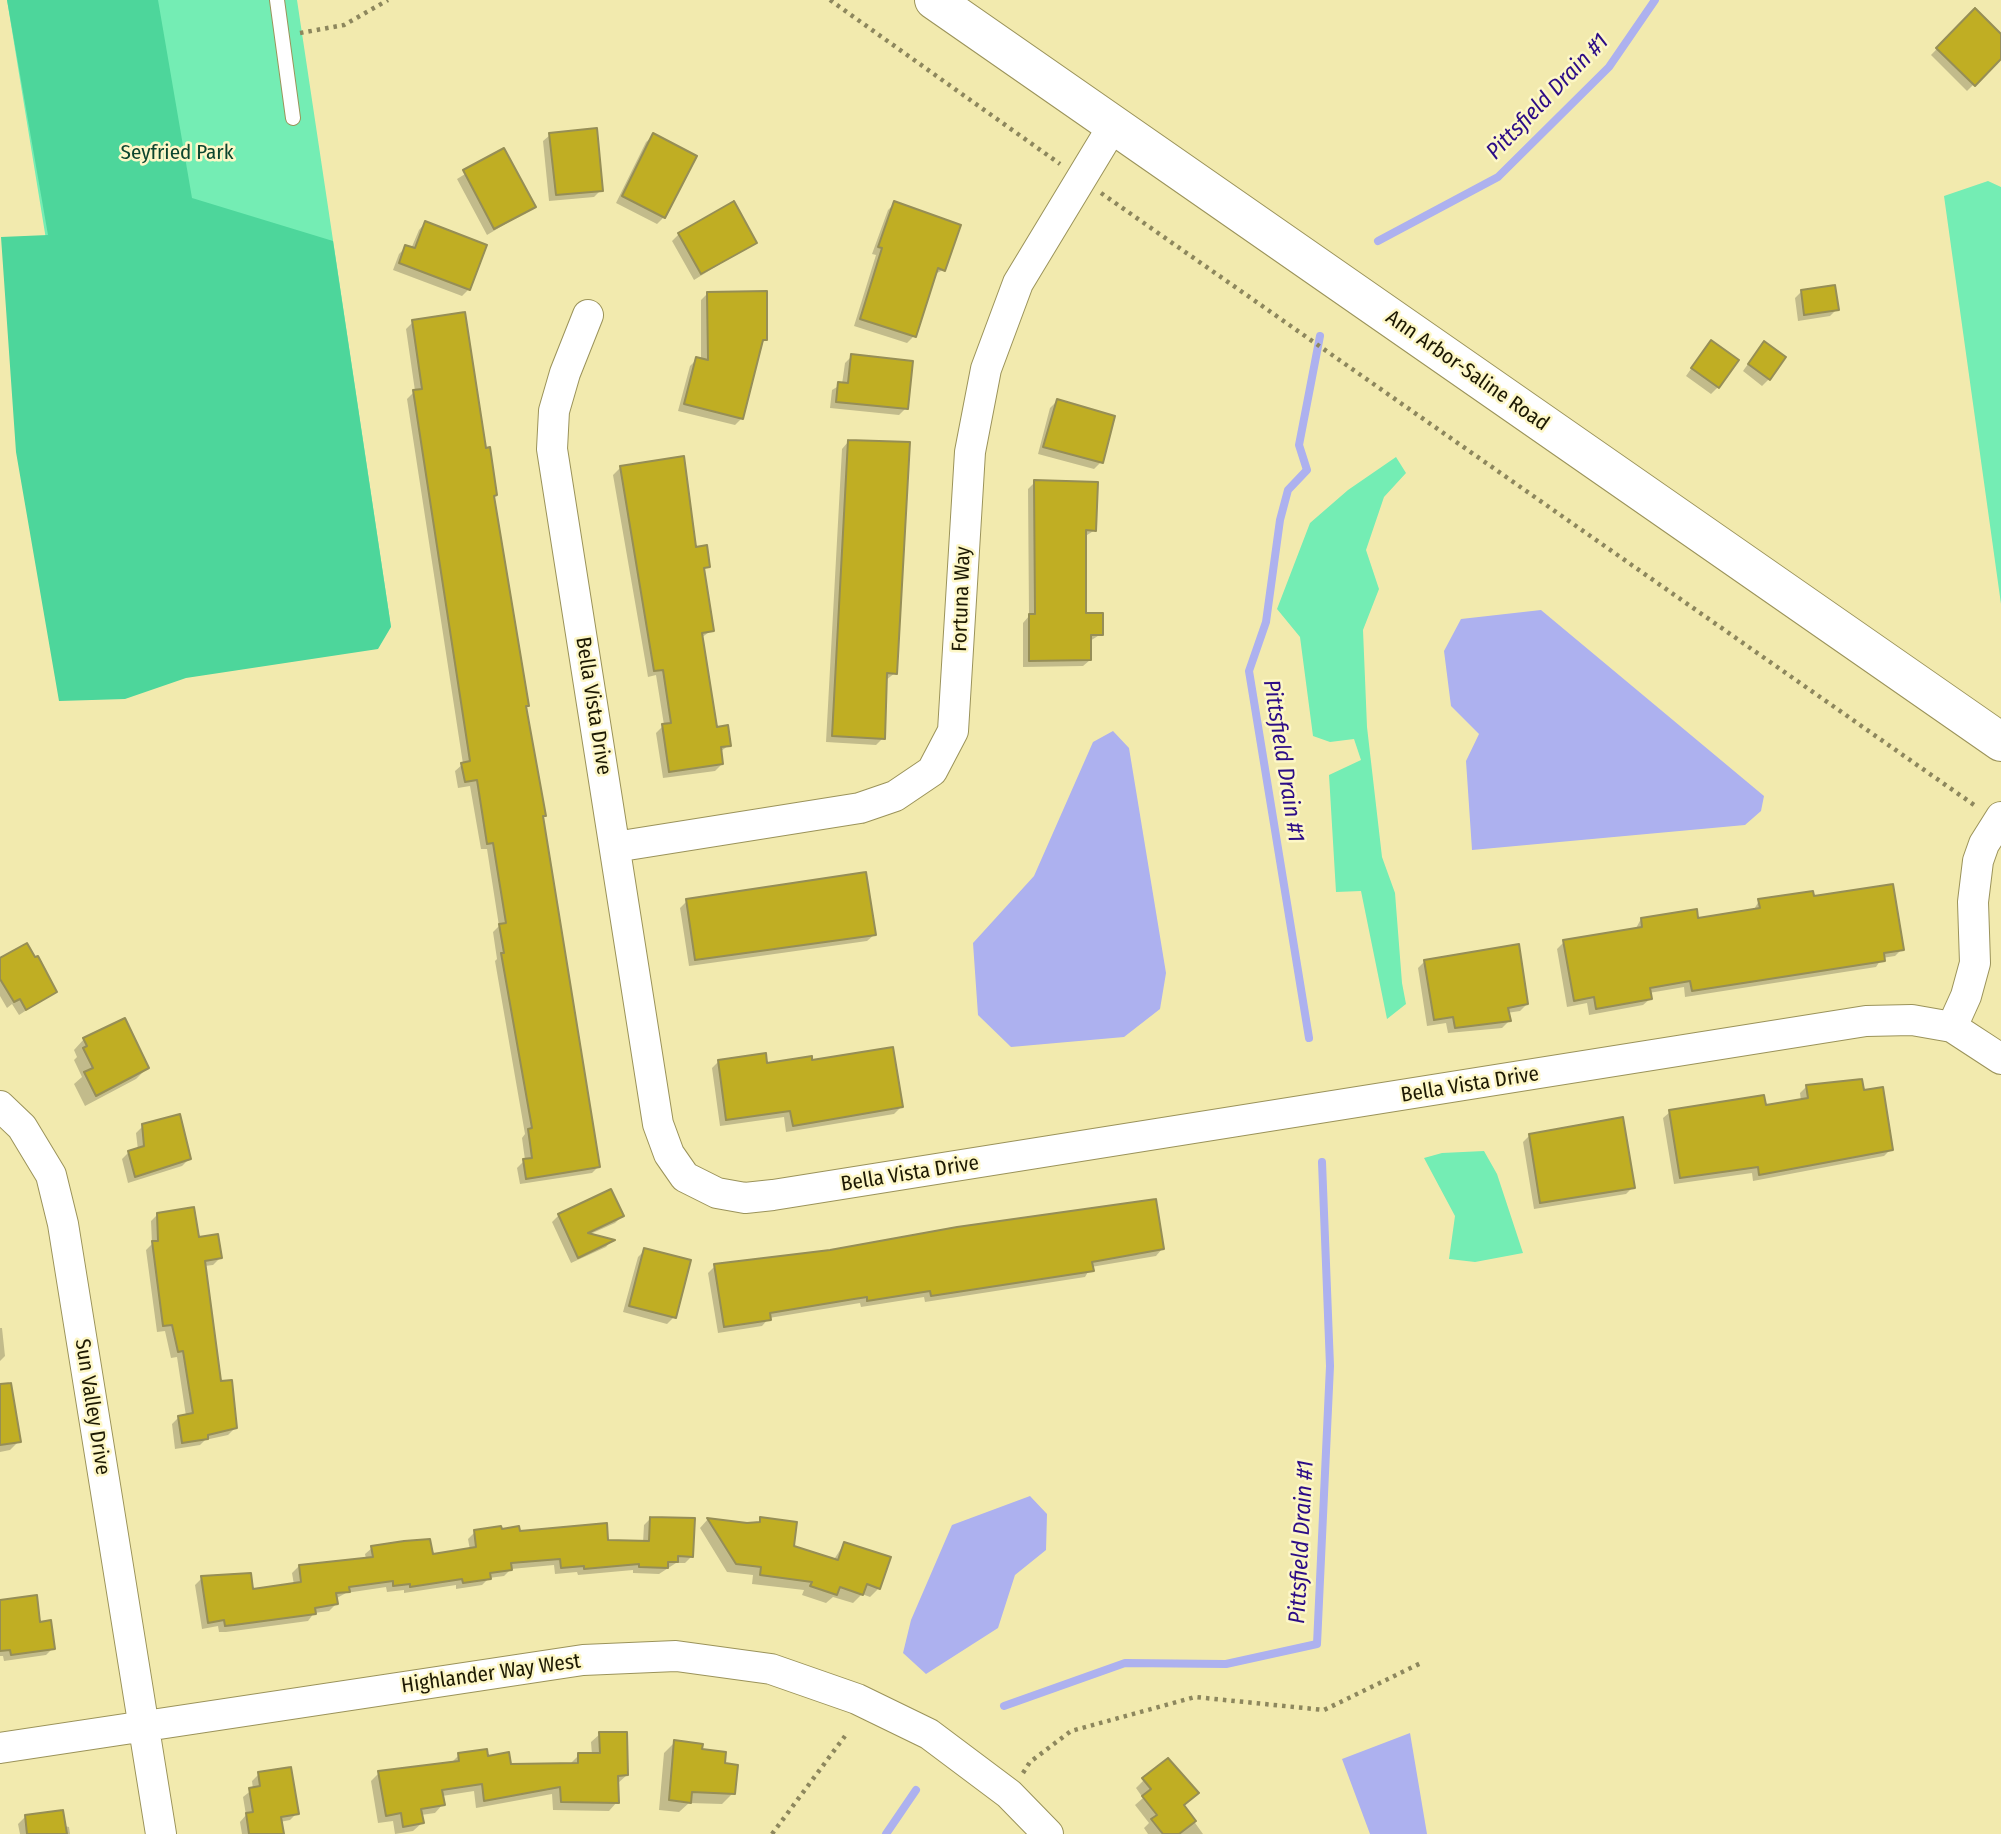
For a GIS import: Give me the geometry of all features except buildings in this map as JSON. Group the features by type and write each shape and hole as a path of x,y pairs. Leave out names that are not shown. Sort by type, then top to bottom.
{"main road":[{"name":"Ann Arbor-Saline Road","path":"934,0 2001,742"}],"street":[{"name":"Fortuna Way","path":"615,846 860,807 895,796 932,771 953,731 970,452 986,369 1018,284 1113,126"},
{"name":"Bella Vista Drive","path":"588,315 565,373 554,411 552,449 658,1124 669,1154 685,1177 717,1193 745,1198 1836,1026 1893,1020 1952,1027 2001,1059"},
{"path":"1952,1027 1966,996 1975,963 1973,902 1978,861 1984,844 2001,817"},
{"name":"Sun Valley Drive","path":"0,1106 22,1127 51,1174 63,1224 161,1834"},
{"name":"Highlander Way West","path":"0,1748 583,1660 676,1656 771,1669 857,1699 929,1734 1009,1794 1048,1834"}],"lane":[{"path":"277,0 293,118"}],"path":[{"path":"313,32 344,24 388,0"},
{"path":"830,0 1042,153"},
{"path":"1118,208 1966,800"},
{"path":"1009,1794 1030,1762 1071,1731 1195,1698 1324,1710 1421,1663"},
{"path":"772,1834 845,1736"}],"green space":[{"name":"Seyfried Park","path":"7,0 297,0 391,627 116,669"},
{"name":"Seyfried Park","path":"7,0 158,0 192,198 333,241 391,627 378,649 186,678 125,699 59,701 16,452 1,237 48,235"},
{"path":"1988,181 2001,187 2001,604 1944,196"},
{"path":"1396,457 1406,473 1384,497 1366,550 1379,589 1363,630 1367,727 1382,857 1395,893 1406,1004 1387,1019 1361,891 1336,892 1329,775 1361,760 1354,739 1330,742 1313,736 1300,637 1277,609 1310,523 1348,490"},
{"path":"1484,1151 1497,1174 1523,1253 1475,1262 1449,1259 1455,1216 1424,1158 1442,1153"}],"water":[{"path":"1541,610 1764,796 1761,811 1745,825 1472,850 1466,761 1479,734 1451,706 1444,651 1461,619"},
{"path":"1113,731 1129,748 1166,973 1160,1009 1124,1037 1011,1047 978,1015 973,943 1034,876 1093,742"},
{"path":"1030,1496 1047,1514 1046,1550 1015,1575 998,1628 926,1674 903,1653 911,1620 952,1525"},
{"path":"1410,1733 1427,1834 1370,1834 1342,1759"}],"waterway":[{"name":"Pittsfield Drain #1","path":"1378,241 1498,177 1609,67 1655,0"},
{"name":"Pittsfield Drain #1","path":"1309,1038 1249,671 1266,622 1280,520 1288,490 1307,470 1299,445 1320,336"},
{"name":"Pittsfield Drain #1","path":"1004,1706 1125,1663 1226,1664 1317,1644 1330,1366 1322,1162"},
{"name":"Pittsfield Drain #1","path":"886,1834 916,1790"}]}
